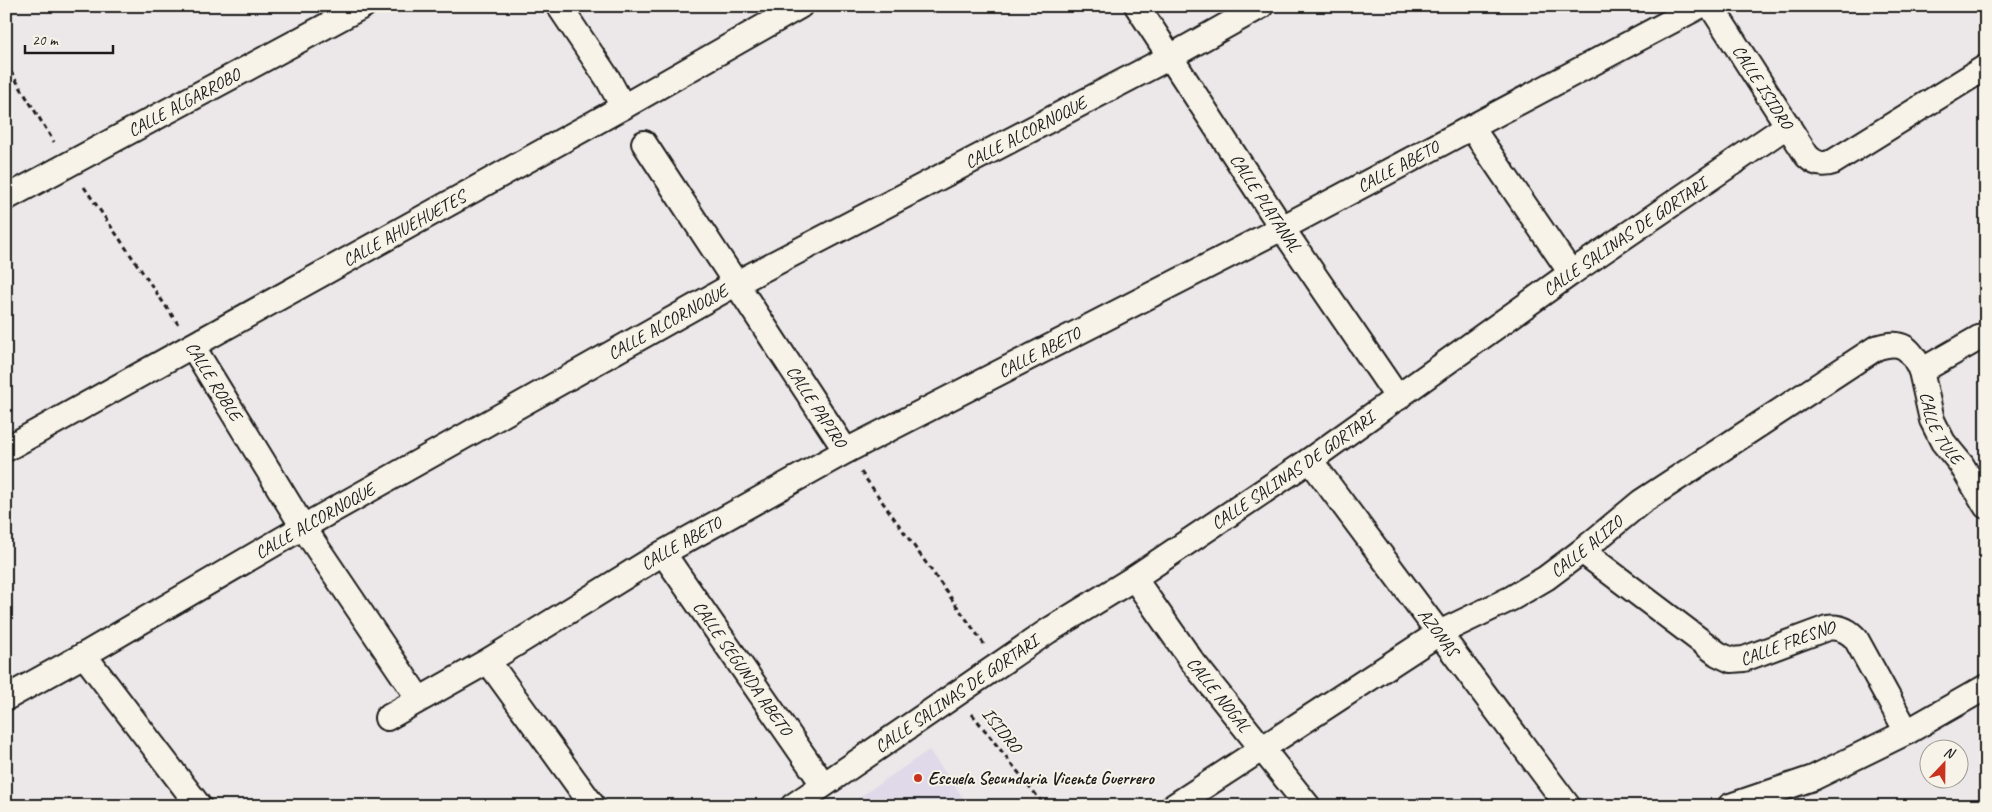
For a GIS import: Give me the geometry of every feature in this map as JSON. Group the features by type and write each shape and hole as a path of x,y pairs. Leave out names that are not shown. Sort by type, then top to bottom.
{"street":[{"name":"CALLE ALGARROBO","path":"6,198 363,6"},
{"path":"559,6 608,79 623,107"},
{"name":"CALLE AHUEHUETES","path":"6,449 194,347 800,6"},
{"name":"CALLE PLATANAL","path":"1137,6 1282,228 1398,398"},
{"name":"CALLE ALCORNOQUE","path":"6,698 84,655 303,527 735,284 1170,57 1261,6"},
{"name":"CALLE ABETO","path":"387,718 488,661 663,553 846,451 1282,228 1700,6"},
{"name":"CALLE ISIDRO","path":"1711,6 1807,156 1820,164 1826,165 1833,162 1986,67"},
{"name":"CALLE SALINAS DE GORTARI","path":"793,806 1048,631 1134,578 1310,460 1572,273 1788,125"},
{"path":"1472,128 1572,273"},
{"name":"CALLE PAPIRO","path":"644,143 846,451"},
{"path":"1921,372 1986,334"},
{"name":"CALLE ALIZO","path":"1174,806 1439,633 1512,598 1546,578 1641,502 1876,348 1887,344 1906,348 1914,356 1921,372"},
{"name":"CALLE ROBLE","path":"194,347 303,527 419,699"},
{"name":"CALLE TULE","path":"1921,372 1932,420 1943,442 1961,464 1986,506"},
{"name":"AZONAS","path":"1310,460 1568,806"},
{"name":"CALLE FRESNO","path":"1582,551 1718,654 1731,660 1744,659 1827,628 1842,628 1856,639 1908,732"},
{"name":"CALLE SEGUNDA ABETO","path":"663,553 823,784"},
{"name":"CALLE NOGAL","path":"1134,578 1192,661 1308,806"},
{"path":"84,655 199,806"},
{"path":"488,661 593,806"},
{"path":"1730,806 1812,778 1908,732 1986,687"}],"path":[{"name":"CALLE ROBLE","path":"6,64 68,164 194,347"},
{"name":"CALLE PAPIRO","path":"846,451 999,664"},
{"name":"ISIDRO","path":"956,695 1045,806"}],"shaded area":[{"name":"Escuela Secundaria Vicente Guerrero","path":"929,750 969,806 847,806"}],"place":[{"name":"Escuela Secundaria Vicente Guerrero","path":"918,778"}]}
